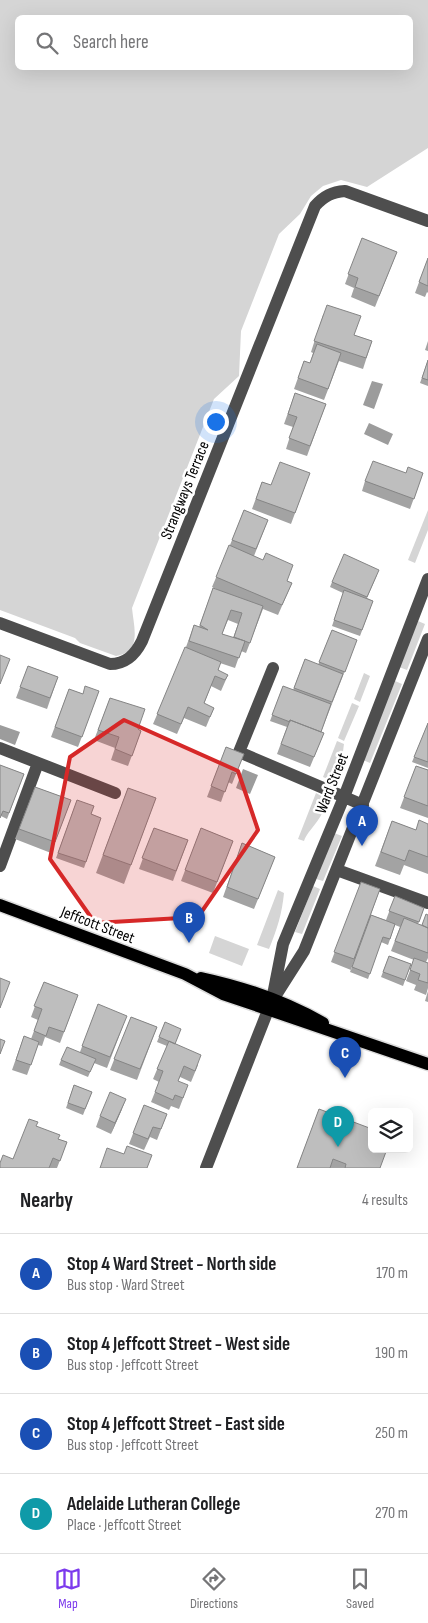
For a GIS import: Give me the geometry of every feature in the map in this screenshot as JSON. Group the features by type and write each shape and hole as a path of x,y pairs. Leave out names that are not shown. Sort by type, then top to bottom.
{"main road":[{"name":"Jeffcott Street","path":"0,905 185,974 227,984 270,1005 346,1037 428,1064"}],"street":[{"name":"Strangways Terrace","path":"0,624 110,664 118,664 132,656 142,641 315,206 332,192 345,191 428,221"},
{"name":"Ward Street","path":"206,1168 270,1005 283,944 344,797 428,579"},
{"name":"Ward Street","path":"270,1005 304,950 428,639"},
{"path":"273,668 239,752 363,805"},
{"path":"0,748 115,793"},
{"path":"0,866 38,763"},
{"path":"337,870 428,903"}],"highlighted area":[{"path":"124,720 238,771 258,830 198,917 95,923 50,859 70,757"}],"shaded area":[{"path":"0,0 428,0 428,148 367,187 341,180 323,186 311,196 300,214 279,234 241,331 239,376 214,399 132,608 135,631 130,650 116,656 80,643 75,638 0,610"},
{"path":"372,381 383,384 374,409 363,405"},
{"path":"369,423 393,434 388,445 364,434"},
{"path":"428,510 428,530 415,563 408,560"},
{"path":"418,621 425,624 407,670 399,667"},
{"path":"364,673 370,676 360,702 354,699"},
{"path":"395,681 402,684 370,763 363,760"},
{"path":"352,703 359,706 344,741 338,738"},
{"path":"0,725 20,732 15,745 0,739"},
{"path":"337,741 344,744 340,768 334,777 329,779 323,777"},
{"path":"243,769 258,775 250,794 236,788"},
{"path":"316,793 323,797 324,809 304,841 298,839"},
{"path":"334,833 342,836 323,881 316,879"},
{"path":"313,886 320,889 302,934 295,932"},
{"path":"278,890 284,893 283,901 279,921 269,949 257,945"},
{"path":"215,936 249,949 242,966 209,953"}],"building":[{"path":"362,238 397,252 379,296 355,287 358,278 348,274"},
{"path":"428,258 428,286 419,282"},
{"path":"327,305 361,316 354,335 372,341 366,358 314,341"},
{"path":"317,344 341,353 328,389 298,378 304,361 310,363"},
{"path":"428,360 428,380 422,378"},
{"path":"295,393 326,404 310,446 289,438 297,417 288,414"},
{"path":"373,461 406,473 408,467 423,473 414,499 365,481"},
{"path":"280,462 310,473 295,513 256,499 262,482 271,485"},
{"path":"244,510 268,520 256,549 232,540"},
{"path":"229,545 263,560 266,553 293,565 287,581 292,583 282,605 216,577"},
{"path":"344,554 379,570 367,597 332,582"},
{"path":"213,588 263,606 250,643 245,641 239,658 189,641 194,625 208,630 200,625","holes":["231,610 242,613 234,637 243,640 222,634"]},
{"path":"344,590 373,601 362,630 334,620"},
{"path":"332,630 357,640 345,672 319,662"},
{"path":"185,647 221,662 218,670 228,675 225,680 215,676 204,703 214,708 210,717 188,707 181,724 157,714"},
{"path":"0,655 10,659 0,684"},
{"path":"305,659 343,674 332,702 294,688"},
{"path":"28,666 58,677 50,698 20,687"},
{"path":"85,686 99,691 82,737 55,727 69,689 83,694"},
{"path":"283,686 331,704 321,732 272,715"},
{"path":"110,698 145,709 138,729 141,731 132,756 115,749 119,737 98,730"},
{"path":"290,720 324,733 314,757 281,744"},
{"path":"428,723 428,762 414,757"},
{"path":"226,747 244,754 236,774 232,772 225,792 211,786"},
{"path":"0,765 24,774 9,813 3,811 0,818"},
{"path":"416,766 428,770 428,806 404,797"},
{"path":"35,787 71,800 55,842 19,829"},
{"path":"128,788 156,798 131,865 103,855"},
{"path":"77,800 94,806 91,814 101,818 86,862 58,853"},
{"path":"419,820 428,824 428,857 409,850 405,861 381,852 392,821 416,830"},
{"path":"154,828 188,840 176,871 142,858"},
{"path":"201,828 233,841 217,882 185,870"},
{"path":"242,843 275,857 258,899 227,887"},
{"path":"361,882 380,889 354,959 334,952"},
{"path":"395,896 424,908 419,922 389,911"},
{"path":"426,914 428,915 428,928 422,925"},
{"path":"371,915 395,924 390,939 383,937 370,974 352,967"},
{"path":"404,918 428,928 428,953 395,941"},
{"path":"389,956 411,964 405,980 383,972"},
{"path":"414,958 428,963 428,983 418,980 420,974 410,970"},
{"path":"0,978 10,982 0,1008"},
{"path":"44,982 78,995 64,1032 49,1027 46,1036 34,1031 42,1009 34,1006"},
{"path":"98,1004 127,1016 110,1057 82,1046"},
{"path":"131,1017 157,1027 140,1069 114,1059"},
{"path":"165,1022 181,1029 175,1044 159,1037"},
{"path":"24,1036 39,1042 31,1065 16,1060"},
{"path":"0,1039 5,1041 0,1054"},
{"path":"169,1041 201,1055 195,1071 184,1066 178,1081 188,1085 183,1098 175,1095 173,1100 155,1092 163,1071 157,1069"},
{"path":"67,1047 96,1059 90,1072 61,1060"},
{"path":"74,1085 92,1092 85,1109 68,1103"},
{"path":"110,1092 126,1099 115,1123 100,1116"},
{"path":"144,1105 167,1114 161,1129 153,1127 148,1139 133,1133"},
{"path":"319,1109 368,1127 368,1153 386,1153 380,1168 345,1168 346,1164 333,1159 330,1168 297,1168"},
{"path":"29,1119 38,1122 36,1126 60,1135 58,1139 67,1142 60,1161 53,1158 49,1168 0,1168 3,1155 13,1159"},
{"path":"127,1146 152,1155 147,1168 100,1168 107,1148 124,1154"}],"place":[{"name":"Stop 4 Ward Street - North side","path":"362,846"},
{"name":"Stop 4 Jeffcott Street - West side","path":"189,943"},
{"name":"Stop 4 Jeffcott Street - East side","path":"345,1078"},
{"name":"Adelaide Lutheran College","path":"338,1147"}]}
